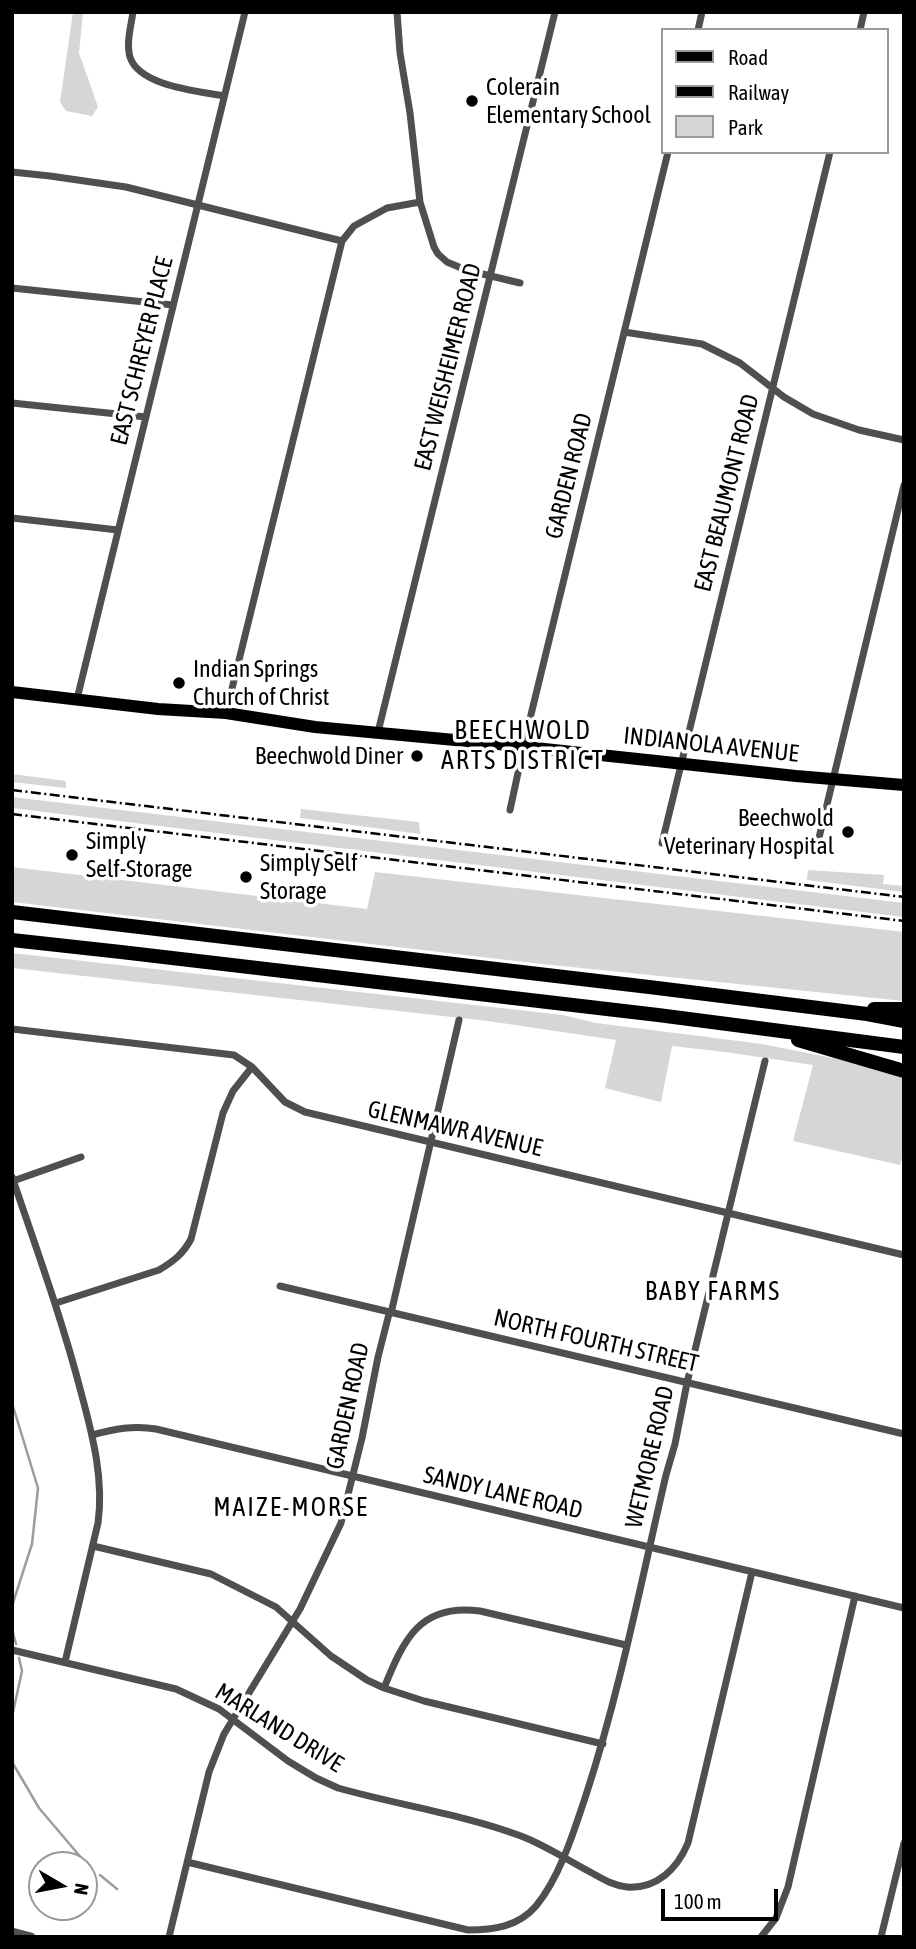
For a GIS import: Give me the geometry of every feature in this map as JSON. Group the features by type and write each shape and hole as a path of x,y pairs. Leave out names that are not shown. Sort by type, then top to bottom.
{"highway":[{"path":"12,912 904,1021"},
{"path":"12,940 904,1047"},
{"path":"826,1010 904,1009"},
{"path":"736,1025 904,1071"}],"main road":[{"name":"INDIANOLA AVENUE","path":"12,692 158,709 226,713 315,727 904,785"}],"street":[{"path":"133,12 129,40 130,58 139,72 154,80 224,96"},
{"name":"EAST SCHREYER PLACE","path":"77,699 245,12"},
{"path":"397,12 420,202 434,247 440,257 466,270 520,283"},
{"name":"EAST WEISHEIMER ROAD","path":"378,732 555,12"},
{"name":"GARDEN ROAD","path":"510,810 523,746 668,154"},
{"name":"EAST BEAUMONT ROAD","path":"662,843 830,154"},
{"path":"12,172 126,187 342,241"},
{"path":"226,713 342,241 354,226 387,208 420,202"},
{"path":"12,288 173,305"},
{"path":"624,332 702,344 740,363 772,388 813,414 859,430 904,440"},
{"path":"12,404 146,417"},
{"path":"817,846 900,519 904,485"},
{"path":"12,518 118,530"},
{"name":"GARDEN ROAD","path":"169,1937 209,1772 224,1734 292,1622 341,1523 458,1020"},
{"name":"GLENMAWR AVENUE","path":"12,1029 234,1055 253,1067 285,1102 305,1112 904,1255"},
{"name":"WETMORE ROAD","path":"187,1863 468,1930 491,1930 514,1923 534,1909 550,1886 574,1832 603,1744 765,1060"},
{"path":"55,1303 159,1270 183,1254 191,1239 223,1114 233,1091 253,1067"},
{"path":"65,1662 100,1507 96,1450 66,1336 13,1179 81,1157"},
{"name":"NORTH FOURTH STREET","path":"280,1286 904,1434"},
{"name":"SANDY LANE ROAD","path":"92,1435 122,1427 143,1426 904,1608"},
{"path":"93,1546 211,1574 276,1607 331,1656 367,1681 384,1688 424,1701 603,1744"},
{"name":"MARLAND DRIVE","path":"12,1650 176,1689 219,1709 288,1761 338,1788 496,1827 525,1837 608,1882 628,1887 660,1880 682,1857 688,1843 752,1572"},
{"path":"761,1937 776,1918 788,1887 855,1596"},
{"path":"384,1688 408,1637 434,1616 448,1610 480,1611 626,1645"},
{"path":"881,1937 904,1843"},
{"path":"12,1932 31,1937"}],"green space":[{"path":"73,12 83,12 79,53 98,107 92,116 66,111 60,102"},
{"path":"12,774 66,781 66,788 12,782"},
{"path":"12,797 904,903 904,917 12,808"},
{"path":"301,809 419,822 420,834 300,818"},
{"path":"12,867 367,909 375,872 904,932 904,1001 542,964 12,902"},
{"path":"808,870 884,875 883,884 904,886 904,892 807,880"},
{"path":"12,953 563,1015 596,1023 762,1044 838,1059 904,1076 904,1150 900,1165 793,1141 813,1065 672,1046 661,1102 605,1088 616,1040 488,1021 12,968"}],"waterway":[{"path":"12,1403 38,1488 32,1544 12,1606"},
{"path":"12,1629 16,1644"},
{"path":"12,1717 22,1671 19,1658"},
{"path":"12,1762 39,1808 75,1851"},
{"path":"100,1875 117,1889"}],"railway":[{"path":"12,790 904,897"},
{"path":"12,814 904,921"}],"place":[{"name":"Colerain Elementary School","path":"472,101"},
{"name":"Indian Springs Church of Christ","path":"179,683"},
{"name":"Beechwold Diner","path":"417,756"},
{"name":"Beechwold Veterinary Hospital","path":"848,832"},
{"name":"Simply Self-Storage","path":"72,855"},
{"name":"Simply Self Storage","path":"246,877"}],"district":[{"name":"BEECHWOLD ARTS DISTRICT","path":"523,746"},
{"name":"BABY FARMS","path":"713,1292"},
{"name":"MAIZE-MORSE","path":"291,1508"}]}
